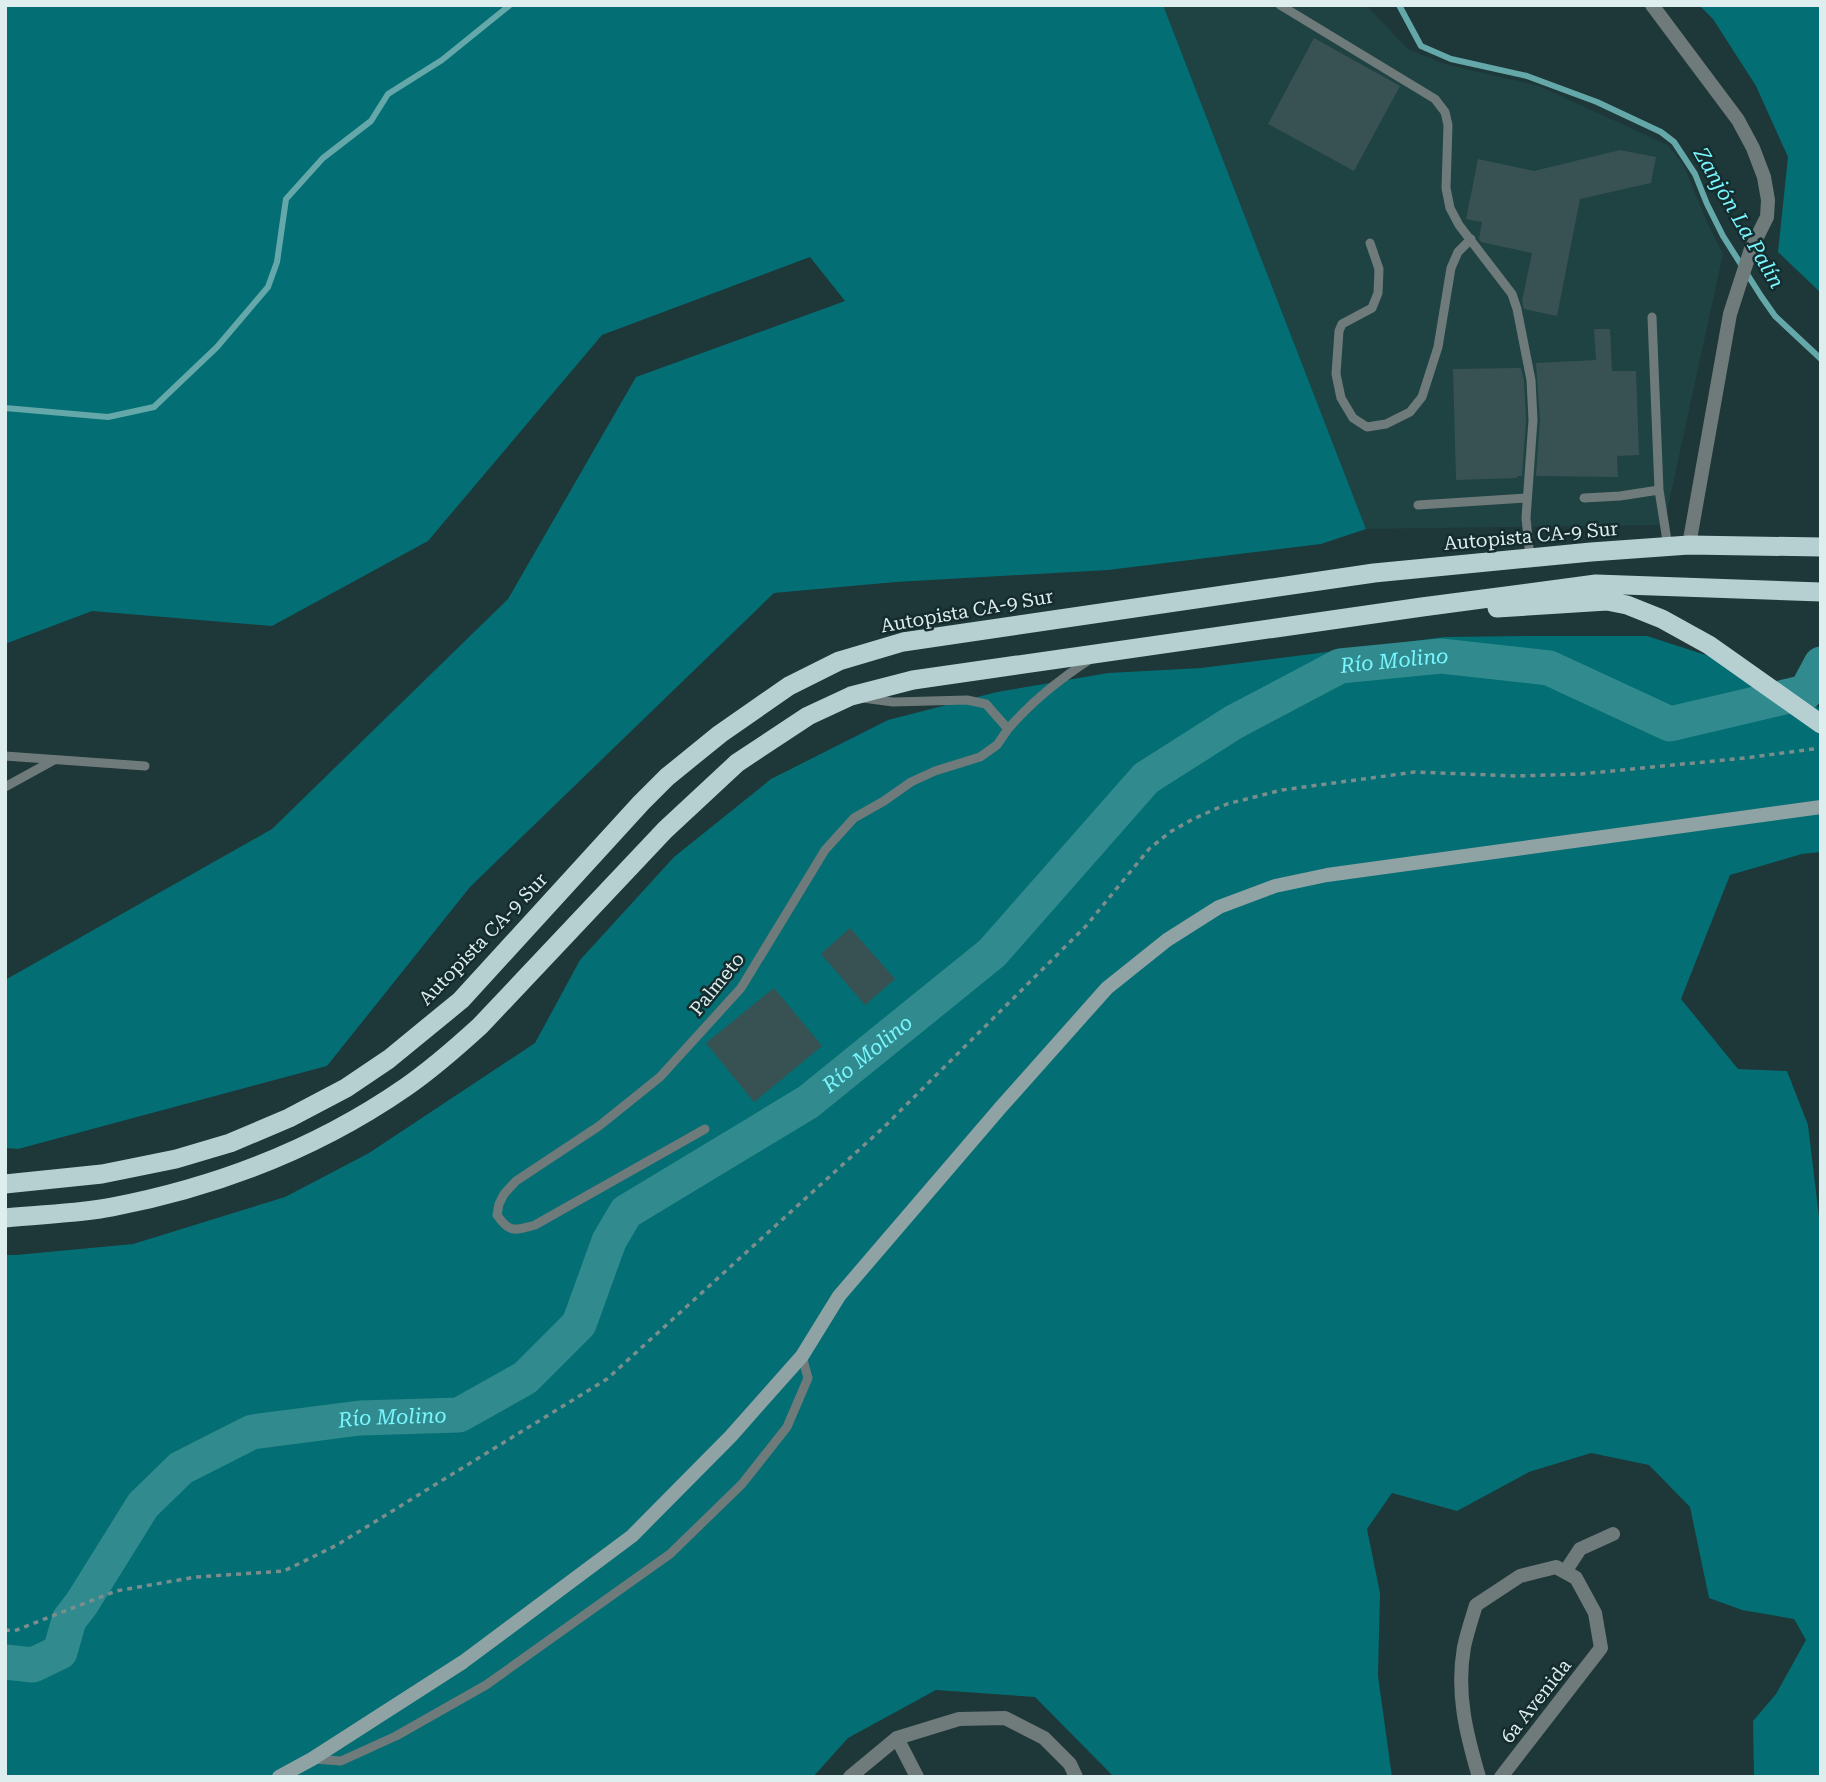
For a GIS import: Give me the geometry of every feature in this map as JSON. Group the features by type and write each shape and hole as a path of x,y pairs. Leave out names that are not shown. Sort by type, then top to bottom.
{"highway":[{"name":"Autopista CA-9 Sur","path":"5,1184 102,1174 176,1159 230,1143 289,1118 346,1088 389,1059 461,1000 667,777 720,734 789,686 839,661 903,642 1374,573 1689,545 1821,547"},
{"path":"5,1218 109,1208 185,1191 240,1173 302,1146 360,1116 406,1087 481,1026 665,830 737,763 808,716 851,696 913,680 1596,584 1821,592"},
{"path":"1422,607 1461,610 1617,602 1662,620 1709,645 1821,724"}],"main road":[{"path":"279,1777 312,1759 463,1662 632,1536 731,1437 802,1356 839,1296 1107,988 1167,940 1219,907 1275,886 1327,875 1821,807"}],"street":[{"path":"1652,5 1738,120 1764,177 1768,200 1767,218 1751,249 1730,314 1689,545"},
{"path":"1479,1777 1469,1744 1461,1700 1464,1647 1476,1605 1520,1576 1561,1570 1580,1549 1613,1534"},
{"name":"6a Avenida","path":"1501,1777 1601,1648 1595,1614 1576,1578 1561,1570"},
{"path":"850,1777 897,1738 959,1719 1005,1718 1044,1738 1073,1770"},
{"path":"897,1738 917,1777"}],"lane":[{"path":"1280,5 1435,99 1445,112 1448,125 1446,188 1450,208 1459,225 1512,294 1531,380 1532,420 1526,518 1530,558"},
{"path":"1370,243 1379,269 1378,293 1372,308 1342,324 1339,331 1336,374 1341,398 1353,418 1367,427 1386,424 1410,412 1422,397 1438,347 1451,268 1458,252 1471,239"},
{"path":"1651,317 1659,490 1668,547"},
{"path":"1584,498 1659,490"},
{"path":"1418,505 1527,498"},
{"path":"851,696 892,702 967,700 986,704 1008,729 1065,676 1099,653"},
{"name":"Palmeto","path":"705,1129 535,1225 514,1230 505,1226 497,1216 504,1194 516,1181 599,1126 660,1077 741,988 825,850 854,818 884,802 911,782 935,771 980,757 997,745 1008,729"},
{"path":"5,756 145,766"},
{"path":"5,786 55,759"},
{"path":"312,1759 341,1761 396,1736 486,1685 670,1554 742,1484 788,1426 808,1378 802,1356"}],"path":[{"path":"5,1630 15,1631 116,1591 196,1577 284,1572 337,1545 607,1379 884,1127 1086,926 1149,849 1170,832 1194,819 1227,804 1282,790 1415,772 1515,776 1581,774 1821,748"}],"shaded area":[{"path":"5,5 1163,5 1366,529 1321,544 1108,570 896,582 774,593 470,887 327,1066 18,1149 5,1148 5,980 272,829 508,599 636,377 845,301 810,257 602,335 428,541 272,626 92,611 5,644"},
{"path":"1163,5 1366,5 1408,49 1445,64 1539,86 1668,145 1684,166 1723,254 1664,525 1366,529"},
{"path":"1699,5 1821,5 1821,293 1778,252 1788,157 1756,86 1713,19"},
{"path":"1647,636 1760,674 1821,709 1821,852 1802,854 1730,875 1681,999 1738,1069 1787,1071 1808,1125 1819,1217 1821,1266 1821,1777 1754,1777 1753,1721 1776,1694 1806,1640 1794,1619 1742,1610 1709,1598 1690,1507 1649,1465 1591,1453 1529,1472 1457,1511 1392,1493 1367,1529 1380,1593 1378,1676 1392,1777 1114,1777 1035,1697 936,1690 848,1738 813,1777 5,1777 5,1255 133,1244 285,1197 369,1153 535,1043 580,960 674,857 771,779 888,720 997,692 1108,673 1201,668 1445,637"}],"building":[{"path":"1314,38 1400,86 1354,171 1268,124"},
{"path":"1620,150 1656,157 1651,183 1580,199 1557,316 1524,309 1522,301 1532,253 1481,242 1479,239 1482,222 1466,219 1478,159 1534,171"},
{"path":"1594,329 1610,329 1612,371 1636,371 1639,455 1617,456 1618,477 1536,476 1540,420 1536,363 1596,360"},
{"path":"1521,368 1526,420 1522,476 1456,480 1453,369"},
{"path":"850,928 895,979 865,1005 821,954"},
{"path":"774,988 822,1046 754,1102 706,1043"}],"waterway":[{"name":"Zanjón La Palín","path":"5,408 108,417 154,407 217,347 268,287 277,262 286,199 323,158 371,121 388,94 442,60 510,5"},
{"name":"Zanjón La Palín","path":"1399,5 1421,46 1451,59 1527,76 1597,102 1661,132 1674,142 1695,174 1723,236 1761,296 1775,316 1821,359"},
{"name":"Río Molino","path":"5,1662 33,1665 60,1652 69,1620 143,1505 181,1468 252,1432 360,1418 459,1415 525,1378 579,1324 609,1241 626,1212 808,1102 992,953 1146,778 1234,722 1340,666 1441,656 1549,668 1670,724 1806,692 1821,664"}]}
